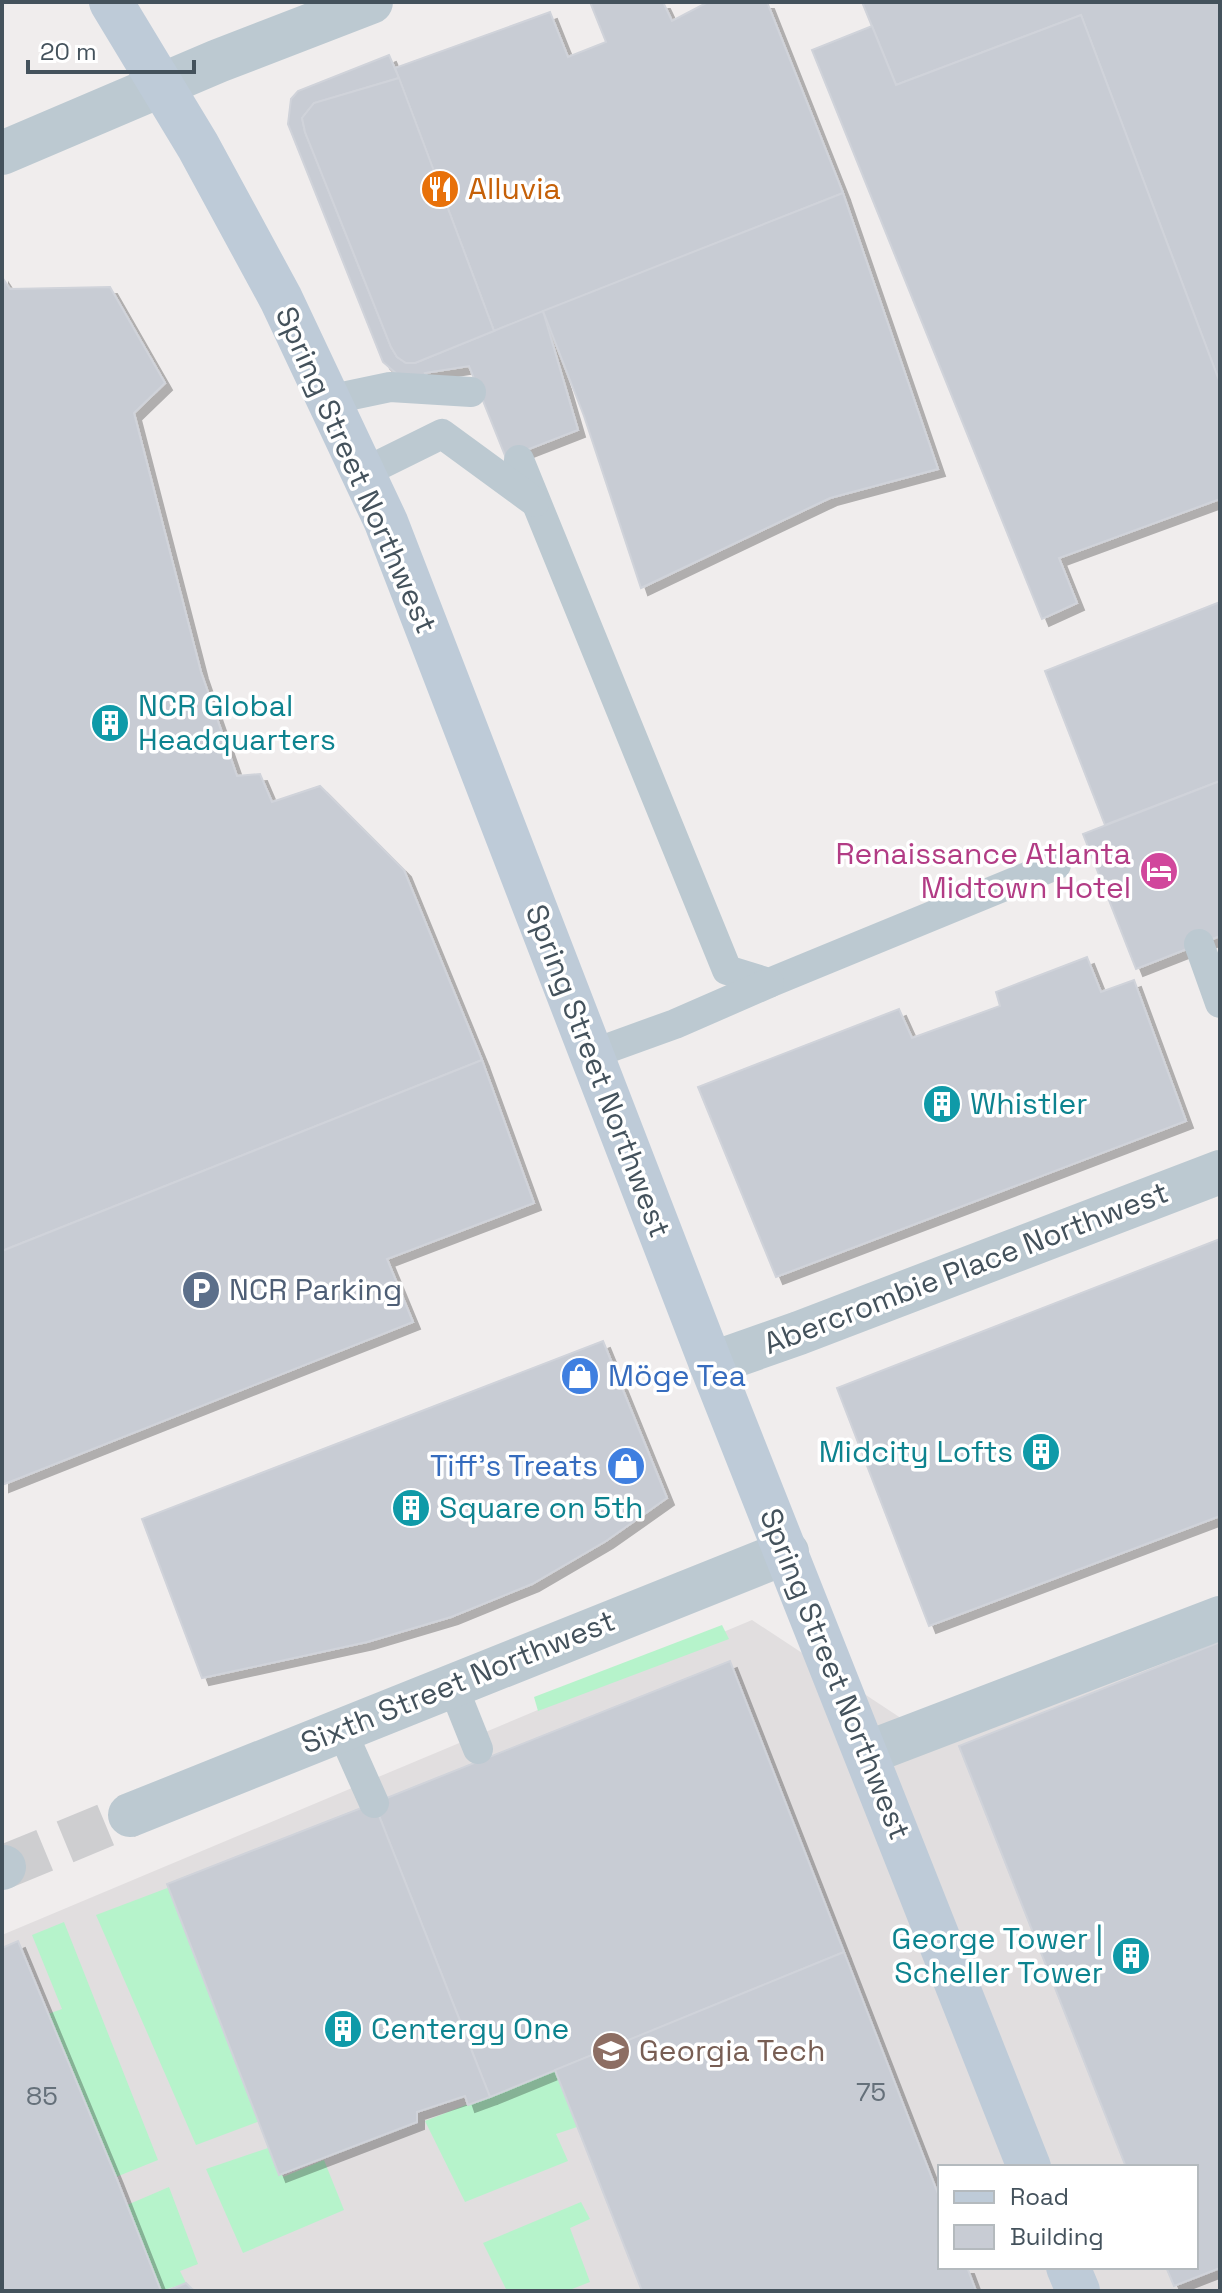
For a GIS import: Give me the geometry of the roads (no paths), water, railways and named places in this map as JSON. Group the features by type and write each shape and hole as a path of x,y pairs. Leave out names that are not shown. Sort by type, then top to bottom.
{"main road":[{"name":"Spring Street Northwest","path":"111,2 198,146 281,299 386,522 711,1364 1028,2165"},
{"path":"1069,2269 1078,2291"}],"street":[{"path":"2,153 218,61 371,2"},
{"name":"Abercrombie Place Northwest","path":"711,1364 1220,1172"},
{"name":"Sixth Street Northwest","path":"130,1815 787,1552"},
{"path":"867,1753 1220,1618"}],"lane":[{"path":"328,400 390,387 471,392"},
{"path":"363,473 442,434 535,502"},
{"path":"519,460 727,970 769,983"},
{"path":"592,1054 675,1024 1056,865"},
{"path":"1199,944 1220,1003"},
{"path":"452,1684 478,1749"},
{"path":"341,1729 374,1803"}],"tunnel":[{"path":"4,1867 130,1815"}],"place":[{"name":"Alluvia","path":"440,189"},
{"name":"NCR Global Headquarters","path":"110,723"},
{"name":"Renaissance Atlanta Midtown Hotel","path":"1159,871"},
{"name":"Whistler","path":"942,1104"},
{"name":"NCR Parking","path":"201,1290"},
{"name":"Möge Tea","path":"580,1376"},
{"name":"Midcity Lofts","path":"1041,1452"},
{"name":"Tiff's Treats","path":"626,1466"},
{"name":"Square on 5th","path":"411,1508"},
{"name":"George Tower | Scheller Tower","path":"1131,1956"},
{"name":"Centergy One","path":"343,2029"},
{"name":"Georgia Tech","path":"611,2051"}]}
